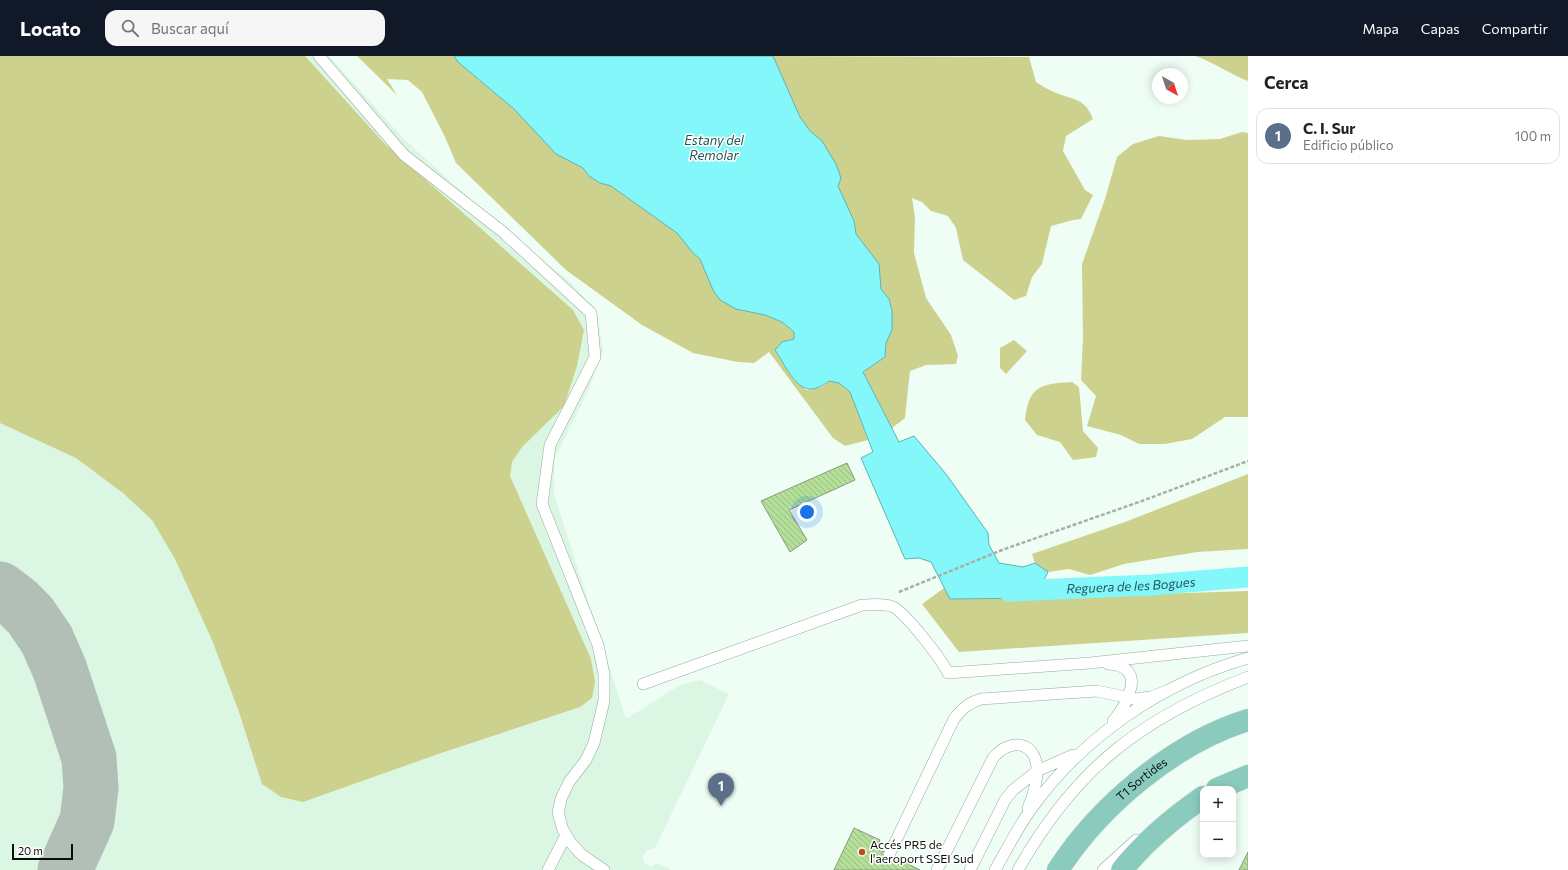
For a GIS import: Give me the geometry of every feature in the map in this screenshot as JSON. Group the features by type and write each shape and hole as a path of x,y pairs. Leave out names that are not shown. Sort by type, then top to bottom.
{"main road":[{"name":"T1 Sortides","path":"1058,870 1067,856 1099,818 1154,770 1173,756 1213,734 1248,720"},
{"path":"1224,786 1248,776"},
{"path":"1122,870 1152,837 1179,814 1200,799"}],"lane":[{"path":"319,56 404,155 503,232 591,313 595,357 550,445 542,504 598,645 604,674 604,701 594,743 586,760 569,782 561,798 558,813 566,835 582,855 604,870"},
{"path":"643,684 862,605 882,604 895,608 939,658 948,673 1090,663 1248,646"},
{"path":"970,870 1005,800 1013,790 1037,771 1066,760 1125,716 1169,690 1194,677 1248,658"},
{"path":"995,870 1029,812 1074,759 1099,736 1119,714 1129,698 1132,682 1124,669 1113,664 1090,663"},
{"path":"1018,870 1034,841 1079,782 1125,742 1174,709 1218,688 1248,677"},
{"path":"889,855 954,719 963,708 972,702 981,699 1097,691 1129,698 1151,698 1169,690"},
{"path":"937,870 993,758 998,751 1011,744 1020,744 1030,751 1036,763 1037,771 1032,798 1014,836"},
{"path":"1103,870 1137,839 1177,811 1200,799"},
{"path":"548,870 566,835"}],"path":[{"path":"924,583 1002,550 1142,501 1248,461"}],"shaded area":[{"path":"0,56 329,56 405,140 471,200 571,283 597,312 603,351 588,391 555,458 554,494 626,719 680,685 700,680 729,694 655,848 647,850 643,857 644,863 651,867 658,863 671,870 0,870"}],"green space":[{"path":"0,56 305,56 385,144 573,310 584,330 577,366 564,406 522,447 512,462 510,476 591,659 595,682 592,698 580,707 441,753 303,802 281,797 262,784 239,712 212,640 175,559 152,520 123,493 76,458 0,423"},
{"path":"357,56 454,56 458,62 514,109 571,162 583,168 589,176 600,183 611,186 677,233 693,253 700,259 713,290 736,308 765,315 782,322 794,332 794,339 782,342 775,350 794,380 806,390 822,387 829,381 839,383 850,392 868,440 845,446 833,438 769,352 754,363 738,362 693,353 642,325 566,270 456,163 445,137 422,92 408,80 387,79 397,95"},
{"path":"773,56 1029,57 1036,82 1053,92 1083,103 1093,119 1066,136 1063,151 1085,190 1093,195 1081,219 1051,226 1042,264 1032,277 1026,296 1014,300 963,260 956,228 948,216 931,211 922,202 912,198 915,217 914,253 926,298 951,335 958,356 956,364 926,365 910,371 905,418 892,428 863,372 885,357 886,343 892,330 889,299 881,289 879,264 856,234 854,221 845,204 822,141 810,131 800,117"},
{"path":"1195,56 1248,56 1248,81 1209,61"},
{"path":"1242,132 1248,133 1248,417 1225,417 1192,439 1165,444 1139,444 1121,435 1087,426 1096,396 1081,380 1083,338 1082,264 1105,199 1117,157 1133,144 1159,136 1187,140 1220,139"},
{"path":"1014,340 1027,351 1006,374 1000,368 1000,348"},
{"path":"1072,382 1079,387 1083,431 1098,448 1096,457 1073,460 1060,442 1037,435 1025,420 1030,400 1038,389 1052,384"},
{"path":"1248,474 1248,549 1197,552 1124,564 1090,575 1069,569 1048,572 1035,563 1032,554 1125,522"},
{"path":"944,588 950,599 997,599 1248,591 1248,633 959,652 922,604"}],"water":[{"name":"Estany del Remolar","path":"454,56 773,56 800,117 810,131 822,141 836,164 841,178 838,186 854,221 856,234 879,264 881,289 889,299 892,311 892,330 886,343 885,357 863,372 899,442 914,436 946,474 988,533 989,545 999,563 1023,567 1035,563 1048,572 1035,598 950,599 931,562 919,558 905,559 861,458 873,452 850,392 839,383 829,381 819,387 810,389 803,387 797,382 791,376 775,350 782,342 794,339 794,332 782,322 765,315 736,309 720,300 713,290 700,259 693,253 677,233 611,186 600,183 589,176 583,168 556,154 514,109 458,62"}],"building":[{"path":"847,463 855,480 789,510 807,540 790,552 761,501"},
{"name":"Accés PR5 de l'aeroport SSEI Sud","path":"854,828 880,840 876,848 920,870 834,870"},
{"path":"1248,852 1248,870 1239,870"}],"waterway":[{"name":"Reguera de les Bogues","path":"1009,591 1151,585 1248,577"}],"taxiway":[{"path":"0,589 17,602 30,615 47,640 60,670 89,758 91,788 87,821 65,870"}],"place":[{"name":"C. I. Sur","path":"721,806"},
{"name":"Accés PR5 de l'aeroport SSEI Sud","path":"862,852"}]}
